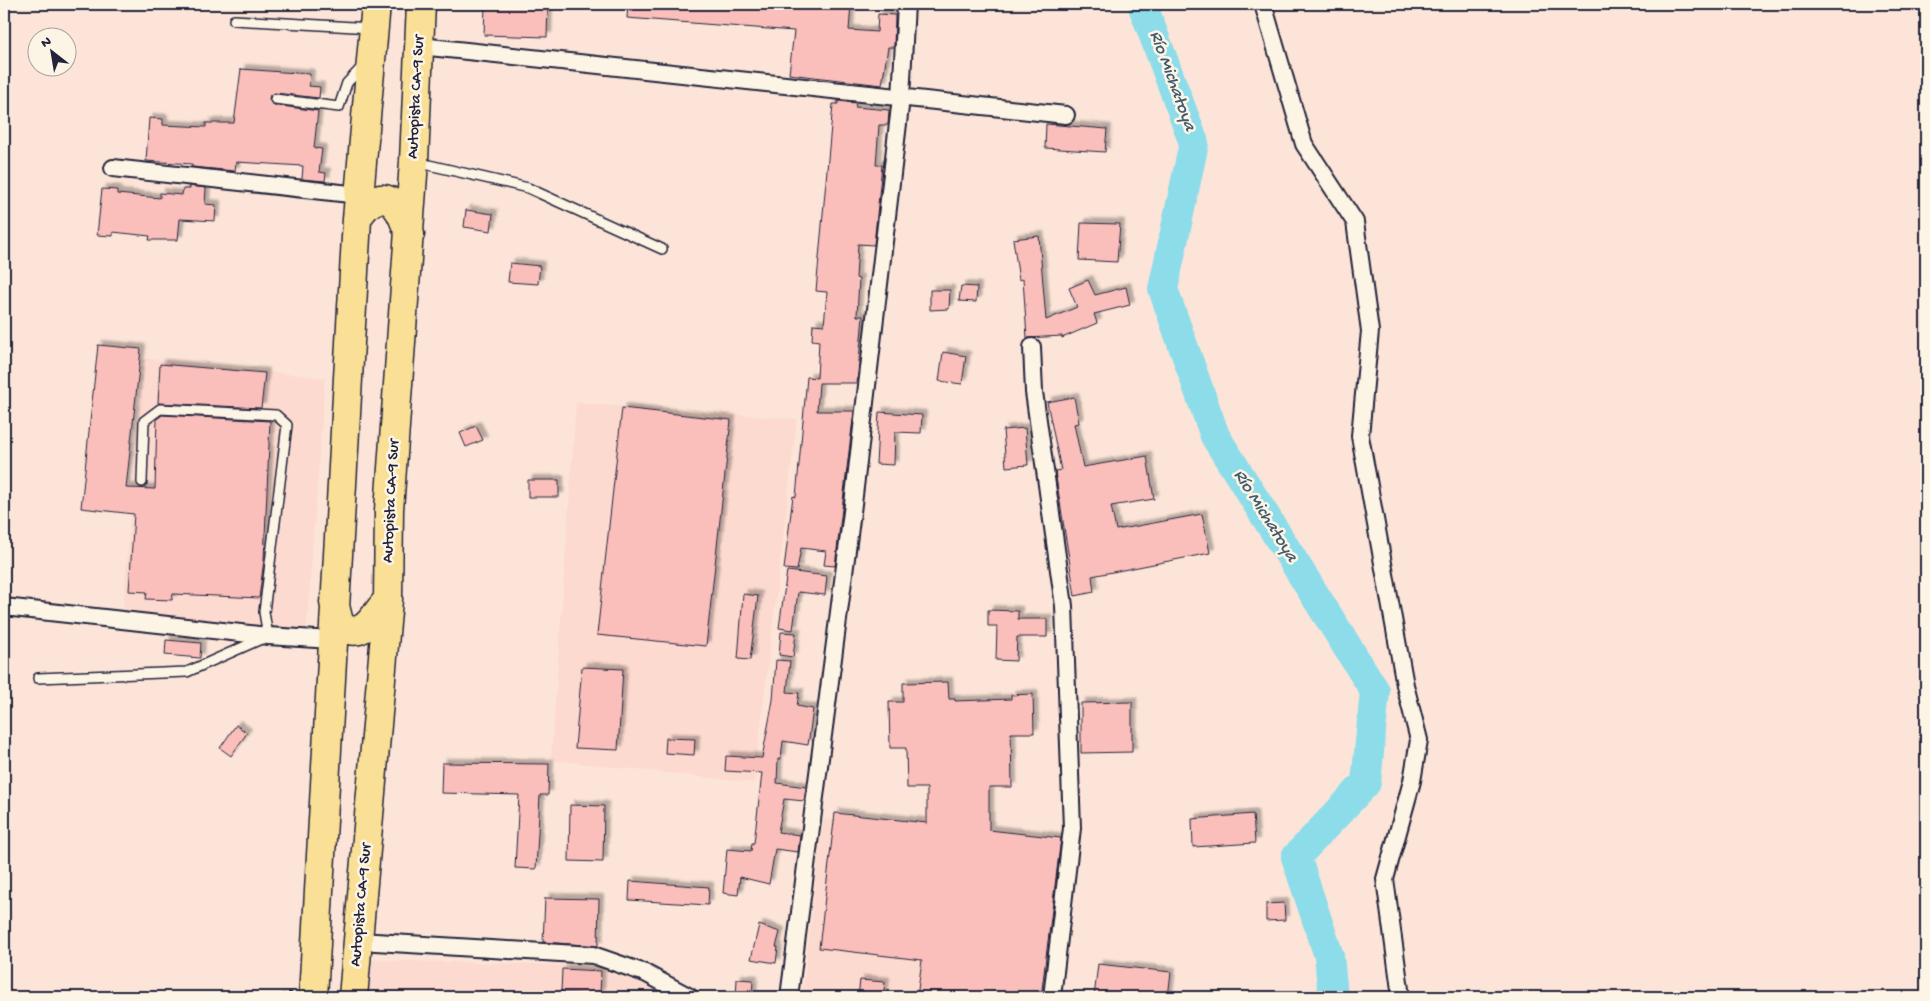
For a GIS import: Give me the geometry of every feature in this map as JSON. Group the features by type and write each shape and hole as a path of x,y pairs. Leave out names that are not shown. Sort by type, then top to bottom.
{"highway":[{"name":"Autopista CA-9 Sur","path":"353,997 388,600 389,510 410,234 421,4"},
{"path":"313,997 334,600 358,207 375,16"},
{"path":"358,207 379,199 387,200 400,211 410,234"},
{"path":"334,600 340,626 353,631 367,626 388,600"},
{"path":"318,905 320,919 328,931 338,938 359,941"}],"street":[{"path":"789,997 852,504 900,98 906,4"},
{"path":"1263,4 1304,144 1355,222 1370,331 1360,436 1404,685 1419,740 1412,781 1385,879 1400,997"},
{"path":"420,46 1066,115"},
{"path":"113,168 358,207"},
{"path":"1032,347 1035,401 1064,606 1072,828 1052,997"},
{"path":"4,607 268,636 332,640"},
{"path":"359,941 593,955 645,973 690,997"}],"lane":[{"path":"234,20 375,16"},
{"path":"275,99 339,108 347,83 371,58"},
{"path":"414,161 528,188 662,249"},
{"path":"38,678 187,672 268,636 264,612 287,425 276,415 160,409 144,421 142,482"}],"shaded area":[{"path":"142,358 325,378 306,636 123,611"},
{"path":"576,403 797,419 754,783 551,760"},
{"path":"823,819 1056,841 1037,997 802,997"},
{"path":"372,960 611,966 671,997 368,997"}],"building":[{"path":"485,4 548,4 547,37 484,35"},
{"path":"628,4 851,4 849,30 877,32 878,14 895,15 894,47 888,47 882,85 789,74 794,31 627,18"},
{"path":"241,69 310,74 309,86 320,87 319,98 275,93 270,95 269,99 274,105 318,111 314,148 322,149 319,172 326,173 325,181 302,179 303,166 236,162 235,171 192,167 192,164 146,161 149,118 163,119 163,125 206,127 206,123 234,123"},
{"path":"838,101 856,103 855,107 889,110 888,125 879,125 876,165 882,165 874,245 858,244 856,278 859,279 857,316 863,316 857,383 819,383 817,411 854,411 835,566 824,565 826,551 801,548 797,570 784,569 793,496 796,497 807,377 817,378 819,341 812,340 813,324 824,325 827,292 816,291 833,104 838,104"},
{"path":"1046,124 1107,129 1105,152 1045,148"},
{"path":"190,186 206,188 205,204 216,205 215,221 180,219 178,240 149,240 150,236 113,232 113,236 97,235 102,189 117,190 117,194 160,198 160,193 182,195 183,189 190,189"},
{"path":"466,210 493,214 491,231 464,227"},
{"path":"1081,223 1120,224 1117,262 1079,260"},
{"path":"1039,236 1046,320 1077,307 1069,288 1088,280 1095,295 1126,287 1130,305 1094,314 1097,323 1062,338 1062,336 1027,338 1023,279 1019,280 1013,239"},
{"path":"510,263 540,266 538,284 508,282"},
{"path":"961,286 977,287 976,302 959,301"},
{"path":"930,290 950,290 949,309 930,310"},
{"path":"98,345 141,349 126,488 155,489 157,419 162,415 270,421 264,560 259,598 173,594 172,600 146,599 147,592 129,591 134,514 81,508"},
{"path":"943,352 966,356 962,384 939,381"},
{"path":"160,364 265,373 261,408 158,403"},
{"path":"1074,397 1079,423 1074,424 1083,467 1147,456 1154,499 1111,506 1116,530 1202,514 1210,553 1092,576 1094,592 1075,596 1055,471 1061,470 1047,402"},
{"path":"622,408 731,420 706,646 597,635"},
{"path":"879,412 922,415 921,433 895,432 894,465 876,464"},
{"path":"476,426 483,440 466,447 460,433"},
{"path":"1025,428 1028,465 1006,467 1003,430"},
{"path":"528,480 559,480 559,497 528,497"},
{"path":"787,571 827,576 825,595 798,592 793,630 779,628"},
{"path":"743,594 758,596 750,660 738,659"},
{"path":"988,610 1018,611 1018,619 1047,619 1047,637 1017,637 1016,661 996,660 997,626 988,626"},
{"path":"781,632 796,633 793,657 779,655"},
{"path":"166,640 201,643 200,658 165,655"},
{"path":"776,660 790,661 787,692 799,693 797,706 813,709 808,745 783,741 781,759 778,759 777,783 806,787 804,801 784,799 778,832 800,835 798,852 775,849 769,884 740,877 738,895 723,893 727,849 751,851 752,843 754,843 762,773 725,771 726,756 762,758 773,700"},
{"path":"582,667 623,669 618,750 575,748"},
{"path":"948,682 949,699 955,699 955,701 1011,699 1011,695 1033,694 1034,733 1011,733 1012,787 989,787 989,830 1061,838 1041,997 917,997 922,960 819,948 835,813 927,823 927,788 907,788 906,748 890,748 889,702 903,702 903,683"},
{"path":"1132,702 1132,752 1081,753 1081,703"},
{"path":"236,725 247,733 231,756 220,748"},
{"path":"666,738 695,739 694,755 665,753"},
{"path":"442,763 549,764 548,795 540,795 536,869 515,868 519,795 441,793"},
{"path":"570,805 604,806 603,862 569,861"},
{"path":"1253,814 1255,843 1193,847 1192,819"},
{"path":"630,881 709,887 708,905 629,900"},
{"path":"545,898 599,899 598,946 543,942"},
{"path":"1284,903 1285,920 1266,921 1266,904"},
{"path":"759,925 780,932 776,947 778,947 776,963 751,959"},
{"path":"1098,964 1171,972 1168,997 1094,997"},
{"path":"562,969 601,971 600,994 561,993"},
{"path":"737,979 753,980 752,997 736,997"},
{"path":"860,980 885,982 883,997 858,997"}],"waterway":[{"name":"Río Michatoya","path":"1144,4 1144,9 1194,143 1163,289 1215,436 1375,691 1366,783 1296,857 1329,956 1333,997"}]}
